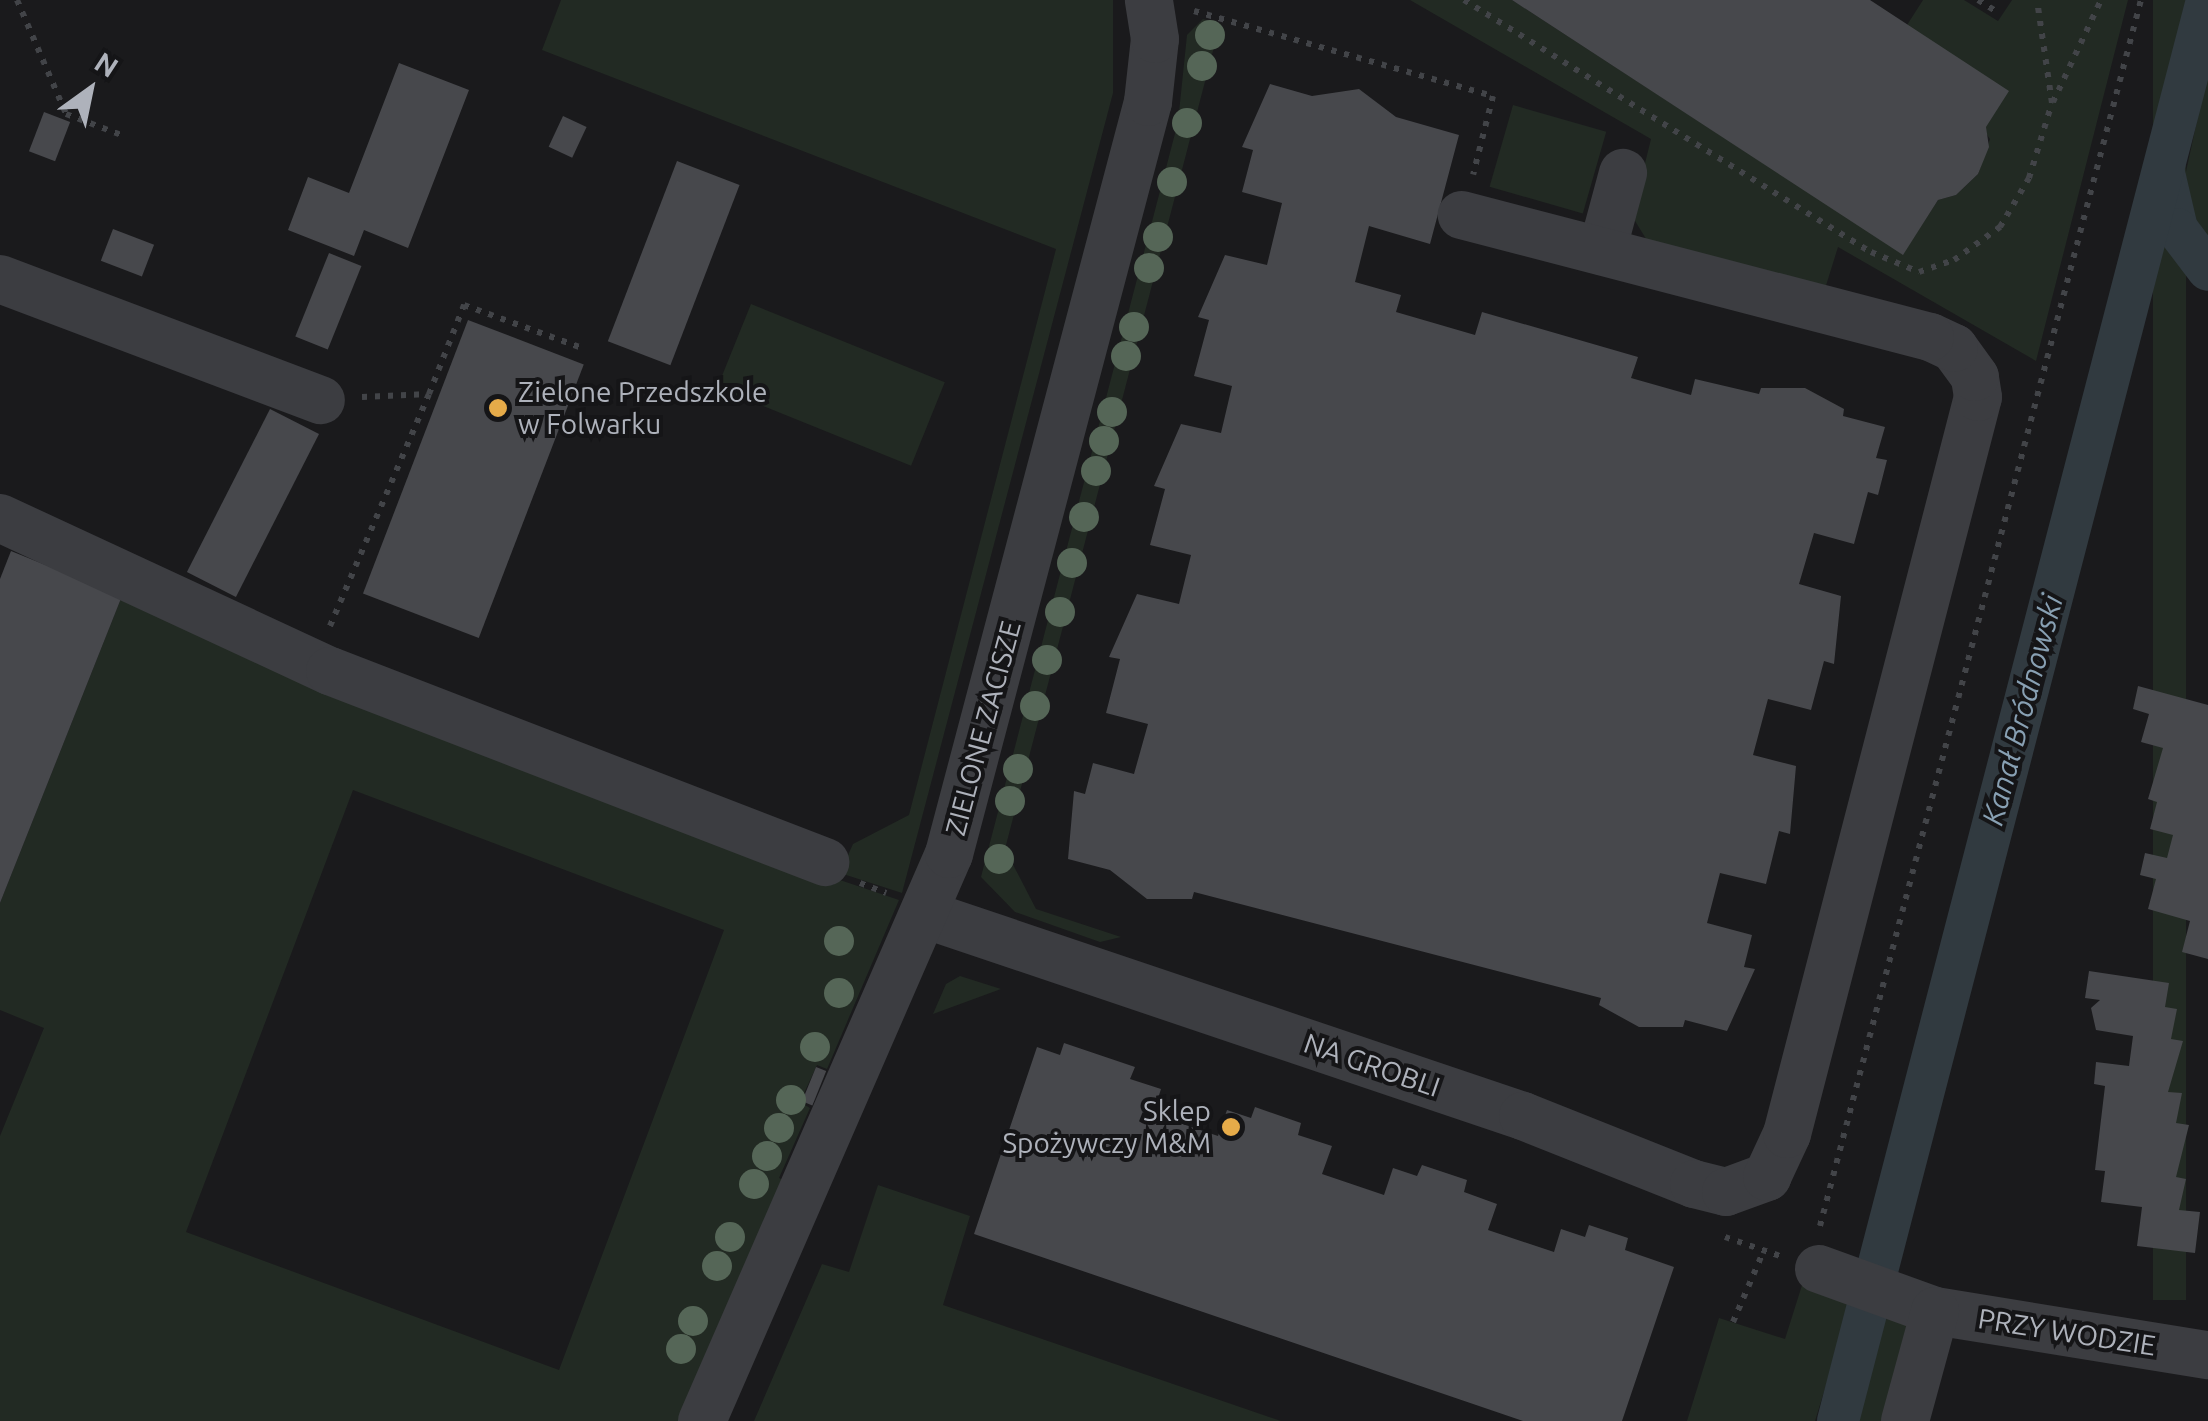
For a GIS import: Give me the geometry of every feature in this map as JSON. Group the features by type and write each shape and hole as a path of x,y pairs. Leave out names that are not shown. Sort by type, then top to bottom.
{"street":[{"name":"ZIELONE ZACISZE","path":"702,1421 927,916 960,819 1148,102 1155,39 1149,0"},
{"path":"1602,251 1623,173"},
{"name":"NA GROBLI","path":"927,916 1523,1116 1694,1184 1748,1189 1767,1177 1787,1134 1978,397 1975,377 1954,348 1930,337 1462,215"},
{"path":"0,279 321,400"},
{"path":"0,518 330,671 825,862"},
{"name":"PRZY WODZIE","path":"1819,1269 1931,1310 2208,1354"},
{"path":"1905,1421 1931,1310"}],"path":[{"path":"18,0 66,114 124,136"},
{"path":"1464,0 1871,252 1919,272 1954,260 2000,227 2030,178 2052,104 2101,0"},
{"path":"1978,0 1997,12"},
{"path":"2037,0 2052,104"},
{"path":"1836,1180 2142,0"},
{"path":"1222,18 1493,96 1462,215"},
{"path":"328,634 464,305 582,348"},
{"path":"387,395 429,394"},
{"path":"1714,1232 1819,1269"},
{"path":"1733,1322 1764,1250"}],"shaded area":[{"path":"561,0 1113,0 1113,93 902,893 840,873 853,844 909,815 1056,249 542,50"},
{"path":"1410,0 1512,0 1903,254 1938,200 1956,195 1978,174 1990,139 1907,25 1923,0 1964,0 1998,21 2012,0 2128,0 2036,361 1838,247 1824,292 1648,242 1632,216 1651,139"},
{"path":"2153,0 2186,0 2186,1300 2153,1300"},
{"path":"1203,19 1220,24 1005,849 1036,909 1121,937 1100,942 1015,912 981,877 1178,122 1187,35"},
{"path":"2208,70 2208,256 2186,221 2182,190"},
{"path":"1513,105 1606,132 1583,213 1490,187"},
{"path":"751,304 945,382 911,466 717,387"},
{"path":"122,596 582,792 833,885 837,879 899,900 827,1069 817,1065 800,1102 810,1108 779,1178 793,1185 687,1421 0,1421 0,1136 44,1028 0,1010 0,903","holes":["353,790 724,930 559,1370 186,1232"]},
{"path":"960,976 1001,989 933,1014 946,984"},
{"path":"878,1185 970,1216 943,1305 1281,1421 754,1421 822,1264 849,1272"},
{"path":"1803,1282 1854,1294 1815,1421 1687,1421 1719,1318 1785,1339"},
{"path":"1885,1306 1922,1319 1887,1421 1855,1421"}],"building":[{"path":"1512,0 1870,0 2009,91 1986,127 1989,147 1978,174 1956,195 1938,200 1903,255"},
{"path":"399,63 469,90 408,248 364,230 354,256 288,230 308,177 349,193"},
{"path":"1270,84 1312,96 1359,89 1396,117 1459,135 1430,244 1369,226 1355,282 1401,295 1396,312 1475,335 1482,312 1638,357 1631,378 1691,395 1695,379 1759,394 1761,388 1805,388 1844,409 1843,416 1885,427 1876,458 1887,460 1878,495 1868,492 1854,544 1814,533 1799,584 1841,596 1834,664 1824,661 1811,710 1768,699 1753,755 1796,766 1790,834 1779,831 1766,884 1720,873 1707,923 1752,935 1744,967 1755,969 1727,1031 1685,1020 1683,1027 1639,1027 1599,1005 1601,998 1194,892 1192,899 1147,899 1110,870 1068,859 1074,791 1085,794 1093,763 1134,774 1148,724 1106,713 1120,659 1109,657 1137,594 1179,604 1191,555 1150,545 1165,489 1154,486 1181,424 1221,433 1232,386 1194,376 1209,320 1198,317 1225,255 1267,265 1282,203 1242,192 1253,150 1242,147"},
{"path":"44,112 70,122 55,161 29,151"},
{"path":"563,116 587,127 572,158 549,147"},
{"path":"677,161 740,185 670,365 608,341"},
{"path":"113,229 154,245 142,277 101,261"},
{"path":"329,253 361,266 328,350 295,336"},
{"path":"468,320 584,364 479,638 363,594"},
{"path":"270,409 319,434 236,597 187,572"},
{"path":"11,551 122,596 0,903 0,579"},
{"path":"2138,686 2208,705 2208,959 2182,952 2190,921 2148,909 2156,879 2140,875 2145,853 2167,858 2173,835 2150,829 2157,802 2148,799 2163,748 2141,742 2149,714 2133,709"},
{"path":"2089,971 2169,983 2165,1007 2177,1009 2171,1039 2183,1041 2168,1092 2182,1093 2176,1123 2189,1125 2176,1177 2186,1179 2179,1210 2200,1212 2195,1253 2137,1246 2142,1207 2101,1202 2105,1171 2095,1170 2105,1086 2094,1084 2096,1062 2129,1066 2133,1036 2096,1030 2091,1008 2100,1000 2085,998"},
{"path":"1064,1043 1135,1067 1130,1079 1161,1089 1153,1114 1218,1136 1227,1110 1251,1118 1255,1107 1301,1123 1298,1135 1332,1146 1322,1174 1384,1195 1393,1168 1417,1176 1422,1165 1467,1180 1464,1192 1497,1204 1488,1230 1554,1252 1561,1229 1585,1237 1589,1225 1628,1238 1625,1250 1674,1267 1622,1421 1523,1421 974,1234 1037,1047 1060,1055"},
{"path":"816,1067 826,1071 812,1105 802,1101"}],"waterway":[{"name":"Kanał Bródnowski","path":"1838,1421 2207,0"},
{"path":"2164,173 2177,229 2208,270"}],"place":[{"name":"Zielone Przedszkole w Folwarku","path":"498,408"},
{"name":"Sklep Spożywczy M&M","path":"1231,1127"}]}
